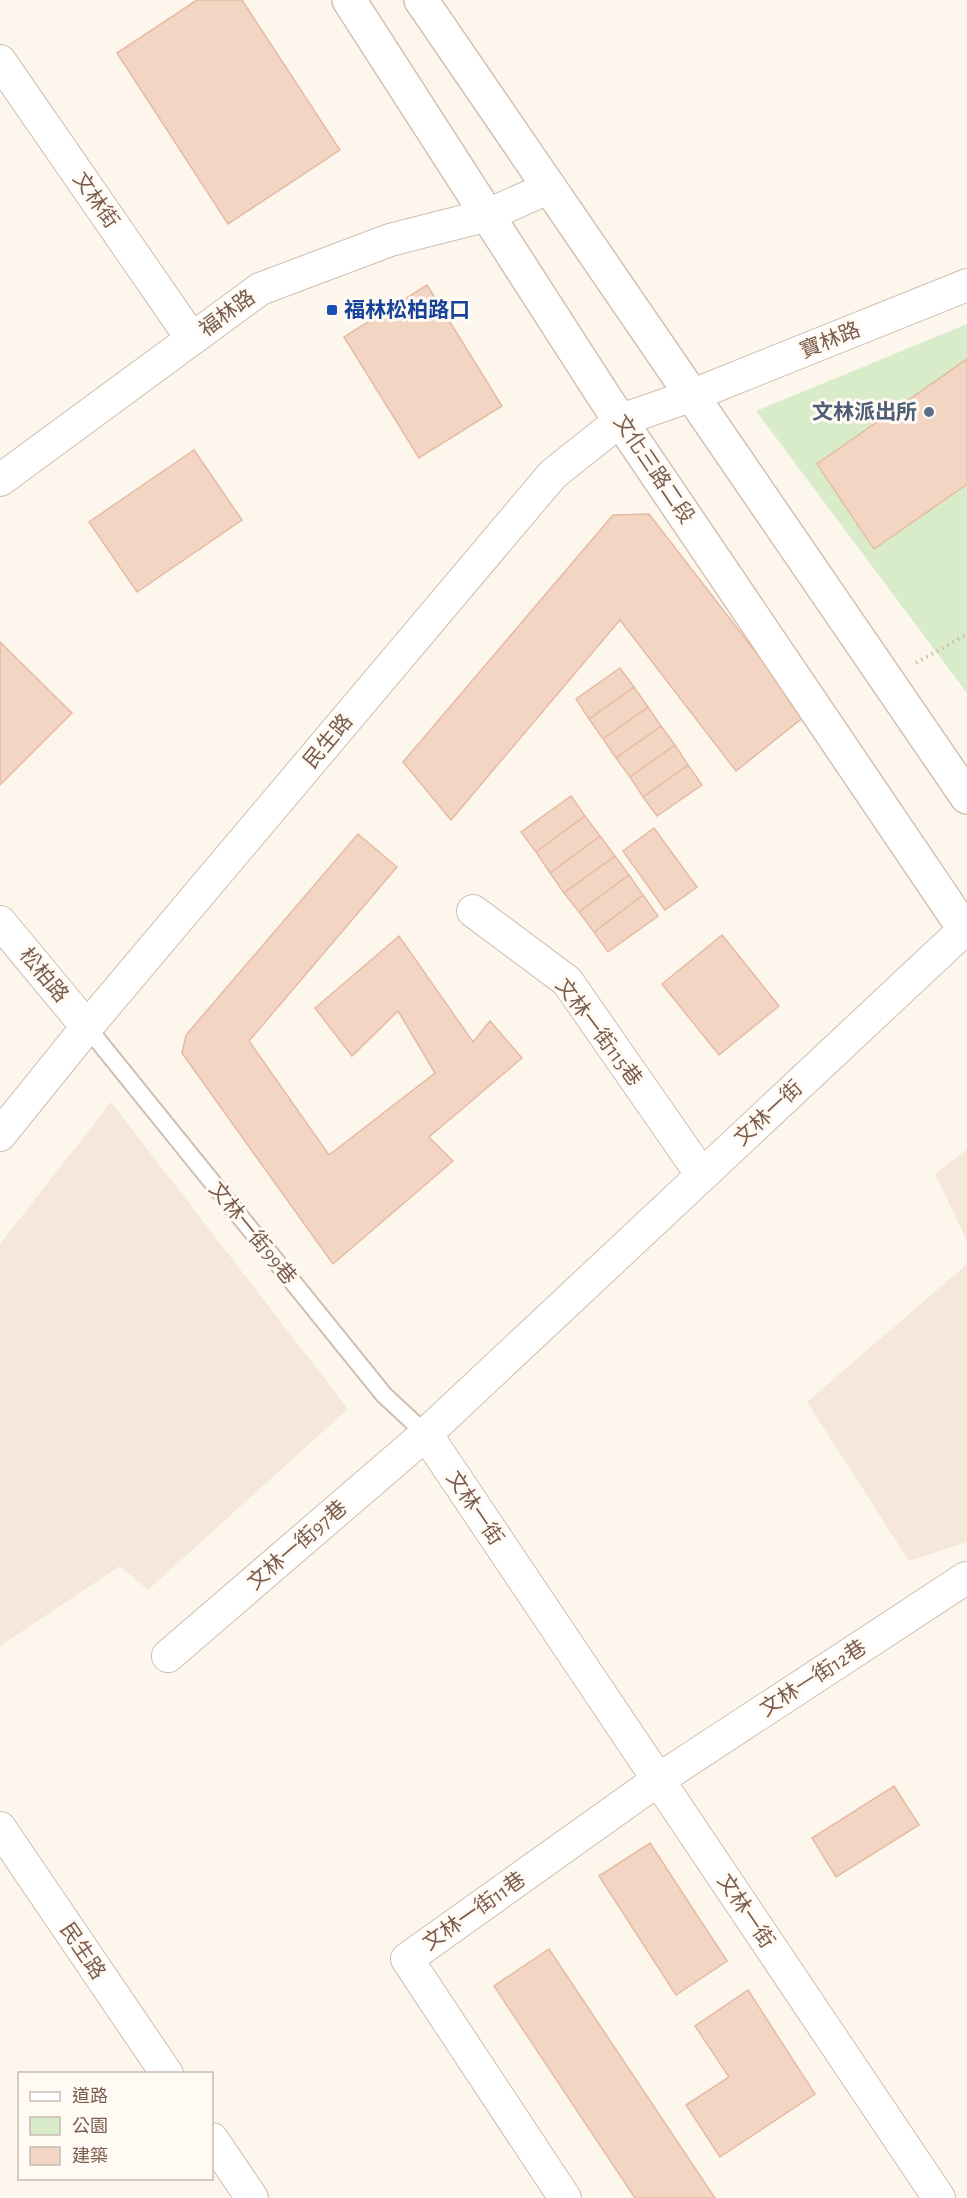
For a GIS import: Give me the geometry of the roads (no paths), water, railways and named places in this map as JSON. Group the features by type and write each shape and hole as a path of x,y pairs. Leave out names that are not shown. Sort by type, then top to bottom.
{"street":[{"name":"文化三路二段","path":"349,0 621,420 966,930"},
{"path":"421,0 967,796"},
{"name":"文林街","path":"0,61 192,339"},
{"name":"福林路","path":"0,480 260,289 390,240 488,215 550,188"},
{"name":"寶林路","path":"693,395 967,285"},
{"name":"民生路","path":"0,1135 87,1027 553,474 621,420 693,395"},
{"name":"文林一街115巷","path":"473,911 567,981 702,1175"},
{"name":"松柏路","path":"0,922 87,1027"},
{"name":"文林一街","path":"939,2198 426,1434 966,930"},
{"name":"文林一街97巷","path":"168,1656 426,1434"},
{"name":"文林一街12巷","path":"658,1780 956,1584 966,1578 967,1580"},
{"name":"文林一街11巷","path":"565,2198 407,1959 658,1780"},
{"name":"民生路","path":"0,1828 166,2072"},
{"path":"213,2140 252,2198"}],"lane":[{"name":"文林一街99巷","path":"87,1027 384,1395 426,1434"}],"place":[{"name":"福林松柏路口","path":"332,310"},
{"name":"文林派出所","path":"929,412"}]}
